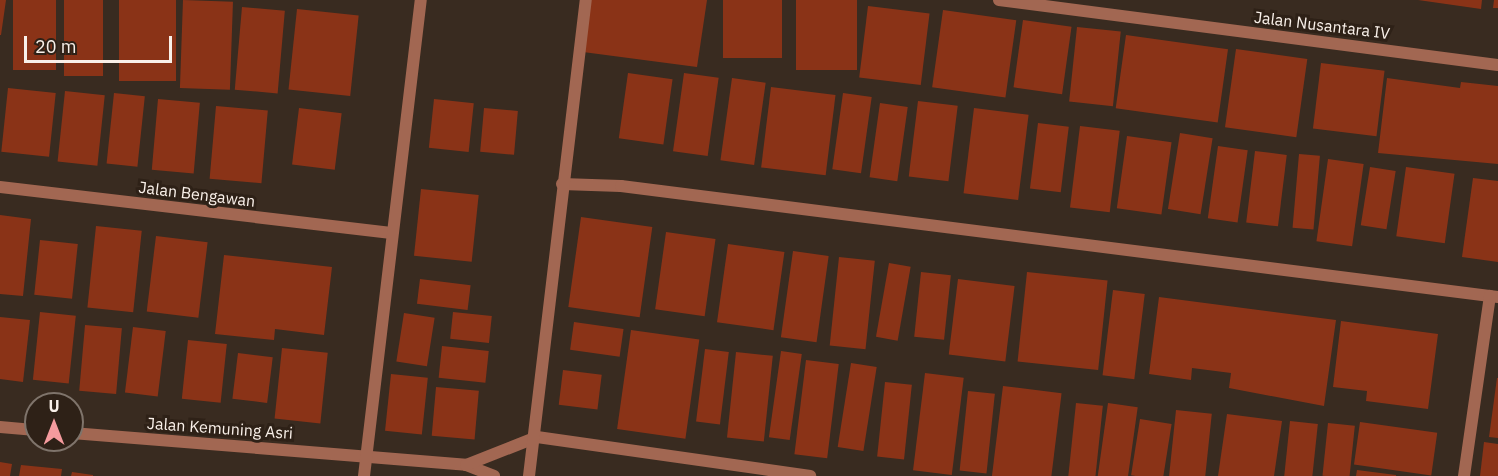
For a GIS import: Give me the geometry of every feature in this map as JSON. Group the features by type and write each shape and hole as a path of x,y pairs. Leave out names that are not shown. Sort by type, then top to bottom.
{"street":[{"path":"364,476 391,233 421,0"},
{"path":"529,476 537,438 562,184 586,0"},
{"name":"Jalan Nusantara IV","path":"999,0 1498,65"},
{"path":"562,184 621,186 1494,297 1464,476"},
{"name":"Jalan Bengawan","path":"0,187 391,233"},
{"path":"0,427 24,429"},
{"name":"Jalan Kemuning Asri","path":"84,434 466,465"},
{"path":"466,465 537,438 810,476"},
{"path":"466,465 494,476"}],"building":[{"path":"0,0 6,0 1,35 0,35"},
{"path":"13,0 56,0 56,70 13,70"},
{"path":"64,0 103,0 103,76 64,76"},
{"path":"119,0 176,0 176,81 119,81"},
{"path":"183,0 233,2 230,90 180,88"},
{"path":"590,0 707,0 697,67 583,52"},
{"path":"723,0 782,0 782,58 723,58"},
{"path":"796,0 857,0 857,70 796,70"},
{"path":"1418,0 1482,0 1481,9"},
{"path":"1494,0 1498,0 1498,8 1493,8"},
{"path":"868,6 930,14 921,85 859,77"},
{"path":"242,7 285,11 278,93 235,90"},
{"path":"297,9 359,15 350,96 289,90"},
{"path":"943,10 1016,20 1005,98 932,87"},
{"path":"1023,20 1072,27 1062,94 1014,87"},
{"path":"1077,27 1121,32 1113,106 1069,102"},
{"path":"1126,35 1228,49 1218,123 1116,108"},
{"path":"1236,49 1307,59 1296,137 1225,127"},
{"path":"1321,63 1385,71 1376,136 1313,129"},
{"path":"628,73 673,79 663,145 619,138"},
{"path":"684,73 719,78 708,156 673,151"},
{"path":"732,78 766,83 754,165 720,160"},
{"path":"1387,78 1460,88 1461,82 1498,86 1498,164 1378,153"},
{"path":"771,87 836,95 826,175 761,167"},
{"path":"8,88 56,93 49,157 1,152"},
{"path":"65,91 105,95 97,166 58,162"},
{"path":"114,93 145,96 137,167 107,164"},
{"path":"843,93 872,97 861,173 832,169"},
{"path":"158,99 200,103 194,173 152,170"},
{"path":"434,99 474,103 469,152 429,148"},
{"path":"918,101 958,106 948,181 909,176"},
{"path":"880,103 908,107 897,181 870,177"},
{"path":"216,106 268,111 261,183 210,179"},
{"path":"299,108 342,113 335,170 292,165"},
{"path":"484,108 518,111 514,155 480,152"},
{"path":"974,108 1029,115 1018,200 964,193"},
{"path":"1038,123 1069,127 1061,192 1030,189"},
{"path":"1080,126 1120,131 1110,212 1070,207"},
{"path":"1180,133 1213,138 1201,214 1168,209"},
{"path":"1127,136 1172,142 1161,215 1117,208"},
{"path":"1218,146 1248,150 1238,222 1208,218"},
{"path":"1255,151 1287,155 1278,226 1246,222"},
{"path":"1299,154 1320,156 1313,230 1293,228"},
{"path":"1328,159 1364,164 1352,246 1316,241"},
{"path":"1370,167 1396,171 1386,229 1361,225"},
{"path":"1406,167 1455,174 1445,243 1396,236"},
{"path":"1473,178 1498,181 1498,262 1462,257"},
{"path":"421,189 479,195 472,262 414,256"},
{"path":"0,215 31,219 23,296 0,294"},
{"path":"581,217 652,227 640,317 568,307"},
{"path":"96,226 142,231 133,312 87,308"},
{"path":"666,232 716,239 705,316 655,309"},
{"path":"156,236 208,242 198,318 147,311"},
{"path":"40,240 78,244 72,299 34,295"},
{"path":"728,244 784,252 773,330 717,322"},
{"path":"793,251 829,256 817,342 781,337"},
{"path":"224,255 332,267 324,335 275,329 274,340 215,334"},
{"path":"839,257 875,261 865,349 830,346"},
{"path":"889,263 911,267 898,341 876,337"},
{"path":"921,272 951,275 944,340 914,337"},
{"path":"1027,272 1108,280 1098,370 1018,362"},
{"path":"420,279 471,285 468,310 417,304"},
{"path":"958,279 1015,286 1005,361 949,354"},
{"path":"1113,290 1145,294 1134,379 1103,375"},
{"path":"1159,297 1336,320 1324,406 1229,388 1231,373 1192,368 1191,380 1149,374"},
{"path":"40,312 76,316 69,383 33,380"},
{"path":"453,312 492,316 489,343 450,339"},
{"path":"404,313 435,318 427,366 396,361"},
{"path":"0,317 30,320 23,382 0,379"},
{"path":"1341,321 1438,334 1428,409 1366,401 1367,391 1333,387"},
{"path":"574,322 624,329 620,357 570,350"},
{"path":"85,325 122,328 116,394 79,391"},
{"path":"133,327 166,331 158,397 125,393"},
{"path":"631,330 699,340 685,439 617,429"},
{"path":"188,340 227,344 221,403 182,399"},
{"path":"442,346 489,351 485,383 439,378"},
{"path":"282,348 328,353 320,423 275,419"},
{"path":"705,349 729,352 720,424 696,421"},
{"path":"781,351 802,354 790,440 769,437"},
{"path":"736,352 773,356 764,441 727,438"},
{"path":"238,353 273,357 267,403 232,399"},
{"path":"806,360 839,364 827,458 794,454"},
{"path":"851,363 877,367 863,451 838,447"},
{"path":"563,370 602,375 597,409 559,405"},
{"path":"925,373 964,378 952,475 913,470"},
{"path":"391,374 428,378 422,435 385,431"},
{"path":"1498,378 1498,438 1489,437"},
{"path":"885,382 912,385 904,459 877,457"},
{"path":"1003,386 1062,393 1051,476 992,476"},
{"path":"436,387 479,391 475,440 432,436"},
{"path":"968,391 995,394 986,473 960,471"},
{"path":"1076,403 1103,406 1095,476 1068,476"},
{"path":"1108,403 1138,407 1128,476 1098,476"},
{"path":"1176,410 1212,414 1205,476 1169,476"},
{"path":"1227,414 1282,421 1274,476 1218,476"},
{"path":"1140,419 1172,424 1163,476 1131,475"},
{"path":"1290,421 1318,424 1312,476 1284,476"},
{"path":"1360,422 1437,433 1431,475 1354,465"},
{"path":"1328,423 1355,426 1350,476 1322,476"},
{"path":"1484,442 1498,444 1498,476 1480,476"},
{"path":"0,462 12,464 10,476 0,476"},
{"path":"21,465 62,469 61,476 19,476"},
{"path":"1357,470 1396,475 1396,476 1356,476"},
{"path":"72,472 93,475 93,476 71,476"}]}
